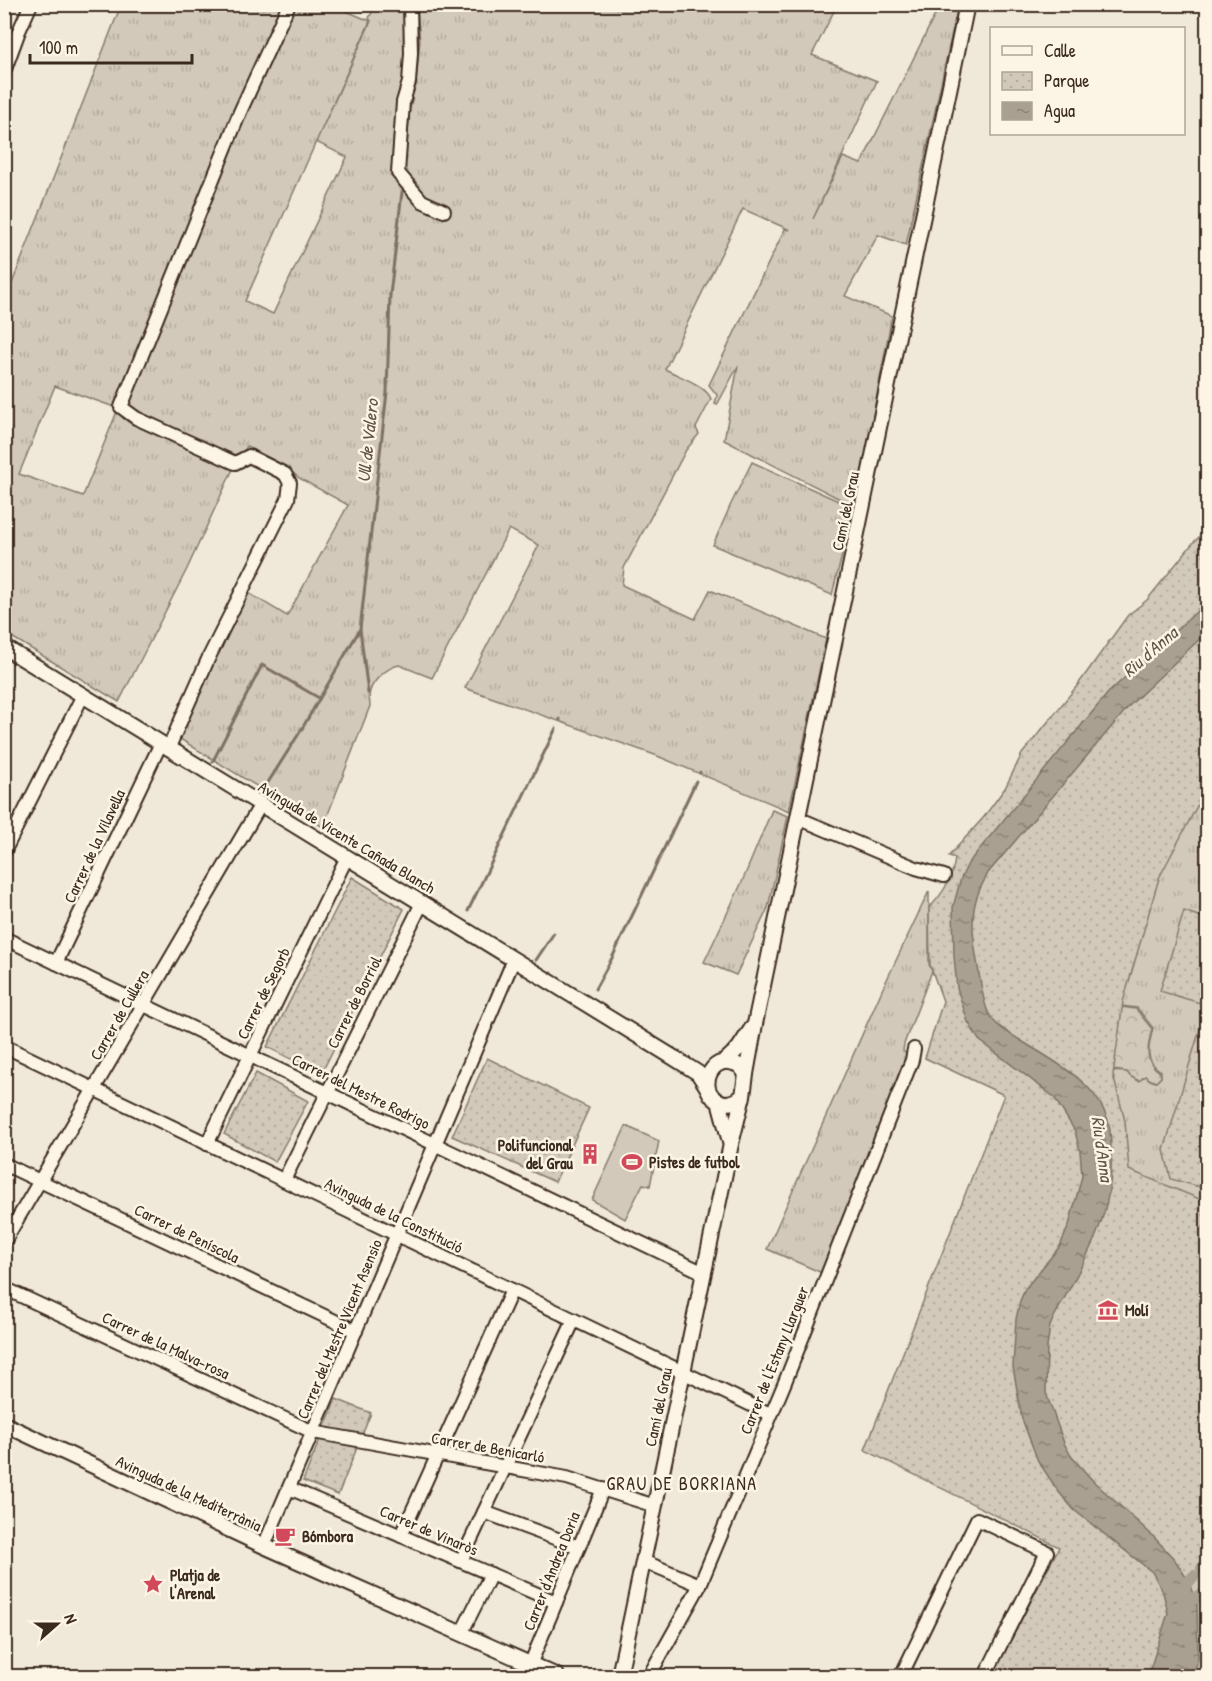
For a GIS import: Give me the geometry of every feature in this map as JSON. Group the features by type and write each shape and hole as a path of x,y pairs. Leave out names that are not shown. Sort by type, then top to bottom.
{"street":[{"path":"4,72 31,4"},
{"name":"Carrer de la Vilavella","path":"56,963 288,499 290,483 285,474 249,456 236,463 136,418 121,407 240,112 289,4"},
{"path":"410,4 409,82 403,102 398,173 422,201 444,211"},
{"name":"Camí del Grau","path":"746,1074 967,4"},
{"name":"Avinguda de Vicente Cañada Blanch","path":"4,647 671,1056 698,1073 707,1088"},
{"path":"4,852 83,695"},
{"name":"Carrer de Cullera","path":"4,1242 261,804"},
{"path":"798,818 916,868 944,876"},
{"name":"Carrer de Segorb","path":"207,1144 347,857"},
{"name":"Carrer de Borriol","path":"284,1180 422,903"},
{"name":"Carrer del Mestre Rodrigo","path":"4,938 704,1273"},
{"name":"Carrer del Mestre Vicent Asensio","path":"264,1546 514,959"},
{"name":"Camí del Grau","path":"721,1063 739,1048 755,1024"},
{"name":"Avinguda de la Constitució","path":"4,1046 770,1414"},
{"name":"Carrer de l'Estany Llarguer","path":"649,1677 700,1585 785,1382 912,1060 914,1049"},
{"name":"Avinguda de Vicente Cañada Blanch","path":"671,1056 699,1062 721,1063"},
{"path":"721,1063 737,1064 746,1074 743,1096 736,1101 728,1103 719,1101 707,1088 707,1078 711,1070 721,1063"},
{"name":"Camí del Grau","path":"619,1677 743,1096"},
{"name":"Camí del Grau","path":"719,1101 731,1144"},
{"name":"Carrer de Peníscola","path":"4,1164 356,1331"},
{"name":"Carrer de la Malva-rosa","path":"4,1288 313,1432"},
{"path":"401,1536 512,1290"},
{"path":"461,1561 574,1320"},
{"name":"Avinguda de la Mediterrània","path":"4,1424 264,1546 557,1677"},
{"name":"Carrer de Benicarló","path":"313,1432 567,1478 654,1506"},
{"name":"Carrer de Vinaròs","path":"289,1488 556,1602"},
{"name":"Carrer d'Andrea Doria","path":"530,1665 603,1489"},
{"path":"484,1512 579,1547"},
{"path":"901,1677 976,1519 1047,1552 985,1677"},
{"path":"643,1561 700,1585"},
{"path":"462,1634 491,1574"}],"green space":[{"path":"121,5 285,5 117,408 55,386 19,474 83,496 118,409 123,418 129,422 208,453 233,469 187,569 119,702 5,633 4,287 11,286"},
{"path":"292,5 332,5 370,21 245,301 273,314 347,157 316,142 371,21 369,18 376,5 408,5 409,19 396,172 425,200 401,168 413,5 837,5 812,55 877,81 813,219 843,157 861,164 940,5 958,5 906,245 878,235 845,296 892,316 857,499 852,502 840,499 724,440 738,366 717,405 715,404 717,395 709,385 785,229 790,230 743,209 665,369 698,385 711,399 696,428 699,434 686,450 624,568 622,585 695,619 710,590 826,639 789,811 655,755 465,688 539,545 509,529 432,678 399,665 386,671 374,683 369,693 370,706 323,827 180,739 222,641 247,592 287,616 348,505 247,446 242,455 228,455 192,437 138,416 127,403 247,103"},
{"path":"752,462 854,508 832,595 713,545"},
{"path":"1207,529 1207,787 1159,878 1123,1002 1113,1075 1125,1121 1129,1170 1207,1202 1207,1676 992,1676 1059,1547 865,1450 1004,1095 925,1058 943,1001 930,965 929,908 950,879 955,858 949,856 984,817 1005,788 1022,754 1077,686 1128,615 1147,600"},
{"path":"1207,710 1207,1273 1131,1235 1108,1071 1127,1072 1139,1081 1145,1076 1156,1082 1161,1077 1161,1071 1155,1067 1149,1052 1153,1028 1137,1008 1097,1003"},
{"path":"772,810 788,816 768,908 736,975 704,962 742,882"},
{"path":"352,877 404,909 321,1074 267,1047"},
{"path":"929,891 929,964 932,971 904,1044 903,1051 909,1056 822,1273 767,1249 882,990"},
{"path":"1184,911 1207,919 1207,1005 1160,991"},
{"path":"1098,1004 1136,1009 1152,1029 1148,1053 1151,1063 1160,1072 1161,1077 1156,1082 1145,1076 1139,1081 1127,1072 1105,1069"},
{"path":"1207,1005 1207,1189 1171,1179 1164,1150"},
{"path":"487,1058 589,1108 555,1182 452,1136"},
{"path":"256,1073 308,1101 275,1162 224,1134"},
{"name":"Pistes de futbol","path":"626,1126 659,1141 650,1186 643,1184 625,1219 592,1200"},
{"path":"336,1399 371,1413 338,1495 303,1481"}],"water":[{"name":"Riu d'Anna","path":"1207,602 1207,632 1130,705 988,873 975,902 973,918 974,944 982,988 987,1009 992,1018 1003,1029 1060,1065 1085,1085 1104,1110 1109,1125 1111,1176 1108,1198 1086,1258 1050,1326 1046,1393 1071,1456 1094,1482 1153,1536 1175,1560 1186,1577 1197,1603 1198,1659 1193,1676 1148,1676 1168,1613 1163,1592 1152,1572 1074,1510 1038,1461 1022,1419 1013,1367 1016,1319 1020,1301 1025,1289 1060,1246 1069,1225 1082,1176 1080,1151 1075,1131 1054,1097 979,1040 968,1022 957,988 953,907 961,878 969,862 1108,693"}],"waterway":[{"name":"Ull de Valero","path":"415,86 419,41 416,4"},
{"name":"Ull de Valero","path":"406,147 412,98"},
{"name":"Ull de Valero","path":"368,693 360,629 387,392 390,295 402,192"},
{"path":"262,792 360,629"},
{"path":"213,761 262,665 319,698"},
{"path":"468,911 556,728"},
{"path":"595,989 696,781"},
{"path":"536,960 554,933"},
{"path":"1202,1568 1208,1562"},
{"path":"1178,1593 1194,1576"},
{"path":"1182,1604 1201,1595"}],"place":[{"name":"Polifuncional del Grau","path":"590,1154"},
{"name":"Pistes de futbol","path":"632,1162"},
{"name":"Molí","path":"1108,1310"},
{"name":"Bómbora","path":"285,1536"},
{"name":"Platja de l'Arenal","path":"153,1584"}],"district":[{"name":"GRAU DE BORRIANA","path":"682,1484"}]}
